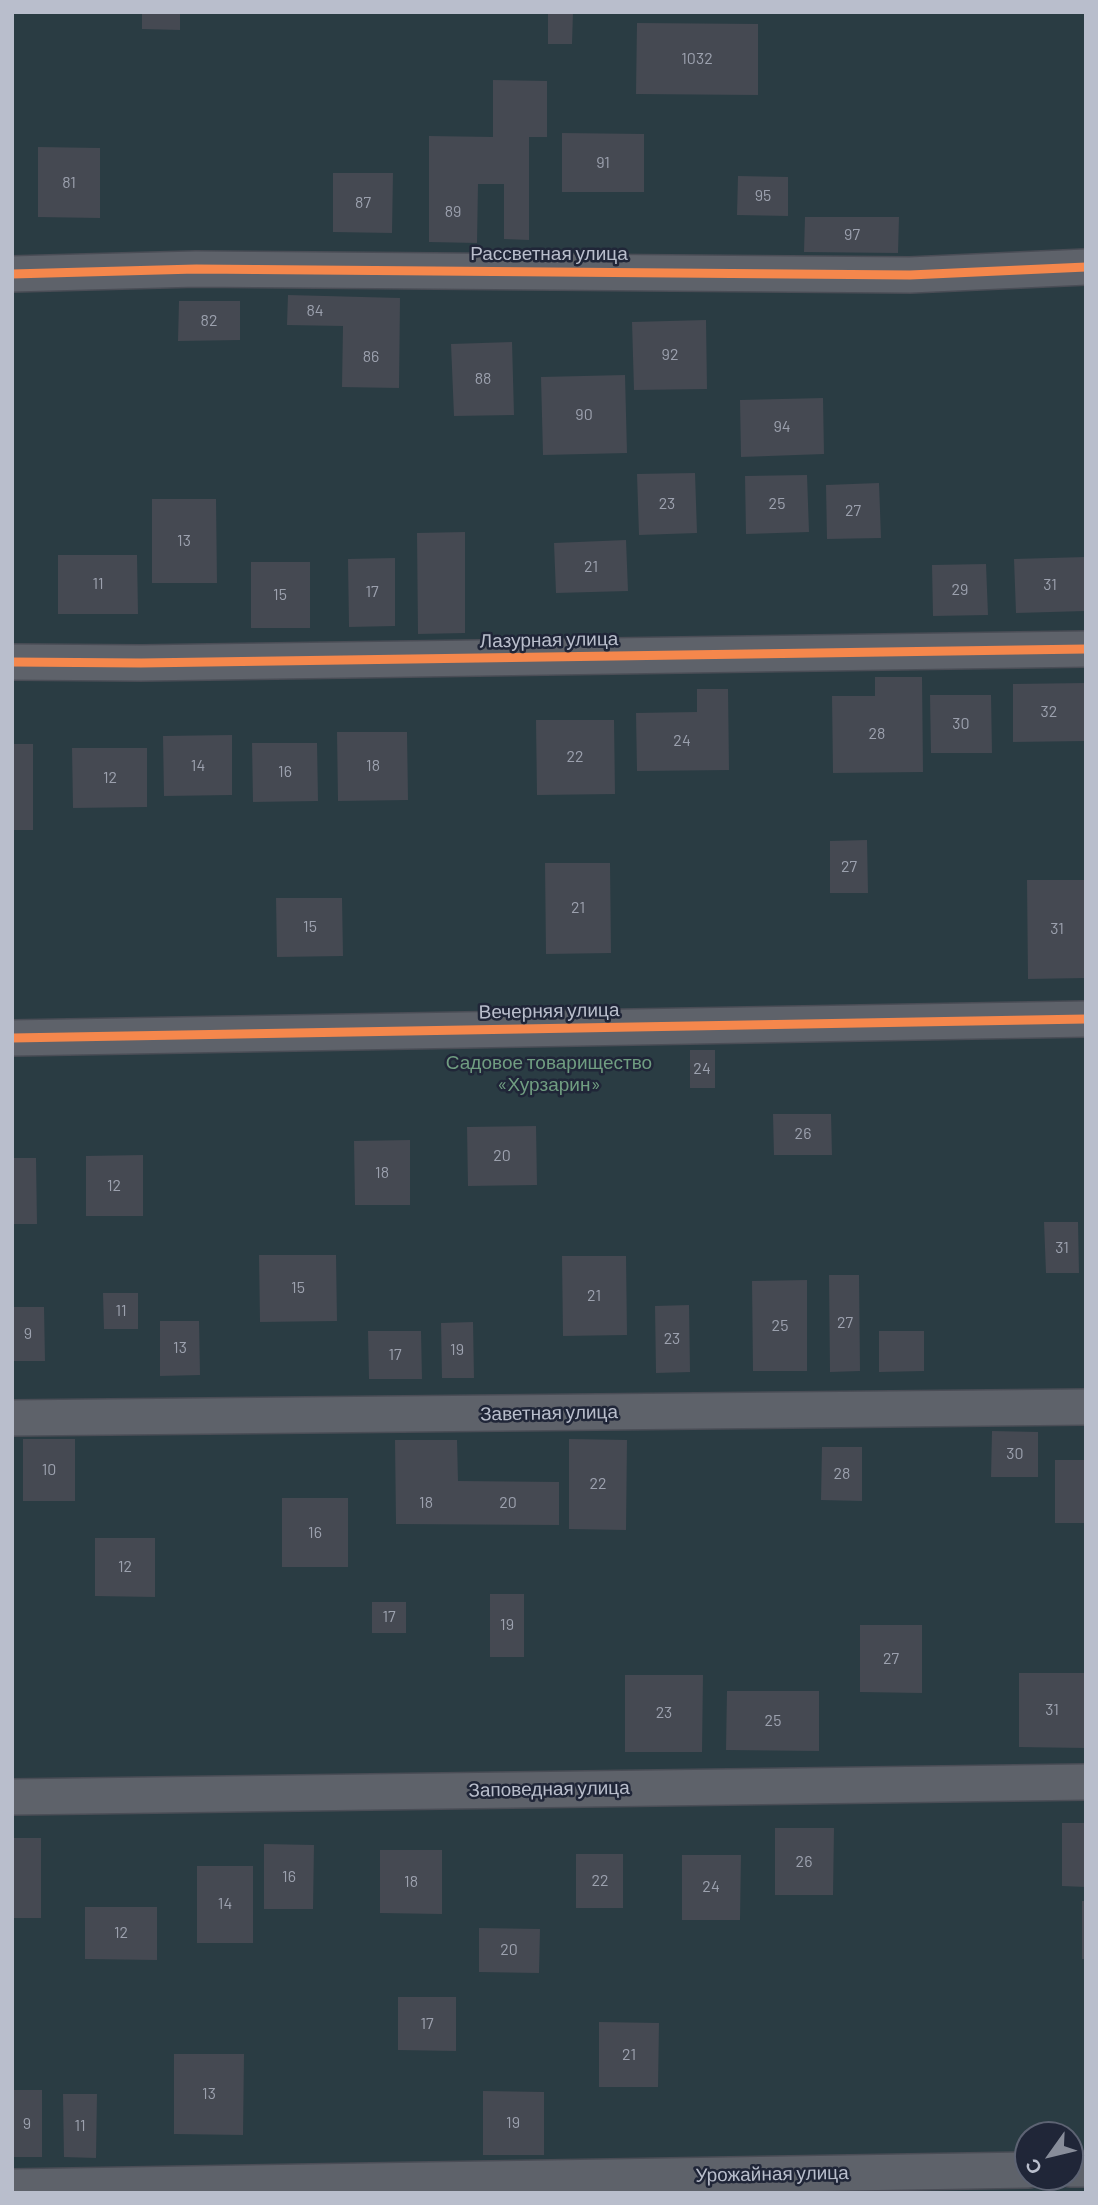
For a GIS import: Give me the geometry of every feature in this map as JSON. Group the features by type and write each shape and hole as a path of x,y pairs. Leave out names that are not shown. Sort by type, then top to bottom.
{"street":[{"name":"Рассветная улица","path":"12,274 209,269 910,275 1086,267"},
{"name":"Лазурная улица","path":"12,662 141,663 1086,649"},
{"name":"Вечерняя улица","path":"12,1038 1086,1019"},
{"name":"Заветная улица","path":"12,1418 1086,1407"},
{"name":"Заповедная улица","path":"12,1797 1086,1782"},
{"name":"Урожайная улица","path":"12,2187 1014,2170"}],"green space":[{"name":"Садовое товарищество «Хурзарин»","path":"12,12 1086,12 1086,2193 12,2193"}],"building":[{"path":"142,12 180,12 180,30 142,29"},
{"path":"548,12 573,12 572,44 548,44"},
{"path":"637,23 758,24 758,95 636,94"},
{"path":"493,80 547,81 547,137 529,137 529,240 504,239 504,184 478,184 477,243 429,242 429,136 493,137"},
{"path":"562,133 644,134 644,192 562,192"},
{"path":"38,147 100,148 100,218 38,217"},
{"path":"333,173 393,173 392,233 333,232"},
{"path":"738,176 788,177 788,216 737,215"},
{"path":"805,217 899,217 898,253 804,252"},
{"path":"288,295 400,298 399,388 342,387 343,326 287,325"},
{"path":"179,301 240,301 240,340 178,341"},
{"path":"706,320 707,389 634,390 632,322"},
{"path":"512,342 514,415 454,416 451,344"},
{"path":"625,375 627,453 543,455 541,377"},
{"path":"823,398 824,454 741,457 740,400"},
{"path":"695,473 697,533 639,535 637,474"},
{"path":"807,475 809,532 746,534 745,476"},
{"path":"879,483 881,538 827,539 826,485"},
{"path":"152,499 216,499 217,583 152,583"},
{"path":"465,532 465,633 418,634 417,533"},
{"path":"626,540 628,591 556,593 554,543"},
{"path":"58,555 137,555 138,614 58,614"},
{"path":"1086,557 1086,611 1016,613 1014,559"},
{"path":"395,558 395,626 349,627 348,559"},
{"path":"251,562 310,562 310,628 251,628"},
{"path":"986,564 988,615 933,616 932,565"},
{"path":"875,677 922,677 923,772 833,773 832,696 875,696"},
{"path":"1086,683 1086,741 1013,742 1013,684"},
{"path":"697,689 728,689 729,770 637,771 636,713 697,712"},
{"path":"930,695 991,695 992,753 931,753"},
{"path":"536,720 614,720 615,794 537,795"},
{"path":"337,732 407,732 408,800 338,801"},
{"path":"232,735 232,795 164,796 163,736"},
{"path":"252,743 317,743 318,801 253,802"},
{"path":"12,744 33,744 33,830 12,830"},
{"path":"72,748 147,748 147,807 73,808"},
{"path":"867,840 868,893 830,893 830,841"},
{"path":"545,863 610,863 611,953 546,954"},
{"path":"1027,880 1086,880 1086,978 1028,979"},
{"path":"276,898 342,898 343,956 277,957"},
{"path":"690,1050 715,1050 715,1088 690,1088"},
{"path":"773,1114 831,1114 832,1155 774,1155"},
{"path":"536,1126 537,1185 468,1186 467,1127"},
{"path":"410,1140 410,1205 355,1205 354,1141"},
{"path":"143,1155 143,1216 86,1216 86,1156"},
{"path":"12,1158 36,1158 37,1224 12,1224"},
{"path":"1044,1222 1078,1222 1079,1273 1046,1273"},
{"path":"259,1255 336,1255 337,1321 260,1322"},
{"path":"562,1256 626,1256 627,1335 563,1336"},
{"path":"829,1275 859,1275 860,1371 830,1372"},
{"path":"807,1280 807,1371 753,1371 752,1281"},
{"path":"103,1293 138,1293 138,1329 104,1329"},
{"path":"689,1305 690,1372 656,1373 655,1306"},
{"path":"12,1307 44,1307 45,1361 12,1361"},
{"path":"160,1321 199,1321 200,1375 160,1376"},
{"path":"473,1322 474,1378 442,1378 441,1323"},
{"path":"368,1331 421,1331 422,1379 369,1379"},
{"path":"879,1331 924,1331 924,1371 879,1372"},
{"path":"992,1431 1038,1432 1038,1477 991,1477"},
{"path":"23,1439 75,1439 75,1501 23,1501"},
{"path":"569,1439 627,1440 626,1530 569,1529"},
{"path":"395,1440 457,1440 458,1481 559,1482 559,1525 396,1524"},
{"path":"822,1447 862,1447 862,1501 821,1500"},
{"path":"1055,1460 1086,1460 1086,1523 1055,1523"},
{"path":"282,1498 348,1498 348,1567 282,1567"},
{"path":"95,1538 155,1538 155,1597 95,1596"},
{"path":"490,1594 524,1594 524,1657 490,1657"},
{"path":"372,1602 406,1602 406,1633 372,1633"},
{"path":"860,1625 922,1625 922,1693 860,1692"},
{"path":"1019,1673 1086,1673 1086,1748 1019,1747"},
{"path":"625,1675 703,1675 702,1752 625,1752"},
{"path":"727,1691 819,1691 819,1751 726,1750"},
{"path":"1062,1823 1086,1823 1086,1887 1062,1886"},
{"path":"775,1828 834,1828 833,1895 775,1895"},
{"path":"12,1838 41,1838 41,1918 12,1918"},
{"path":"264,1844 314,1845 313,1909 264,1909"},
{"path":"380,1850 442,1850 442,1914 380,1913"},
{"path":"576,1854 623,1854 623,1908 576,1908"},
{"path":"682,1855 741,1855 740,1920 682,1920"},
{"path":"197,1866 253,1866 253,1943 197,1943"},
{"path":"1082,1901 1086,1901 1086,1959 1082,1959"},
{"path":"85,1907 157,1907 157,1960 85,1959"},
{"path":"479,1928 540,1929 539,1973 479,1972"},
{"path":"398,1997 456,1997 456,2051 398,2050"},
{"path":"599,2022 659,2023 658,2087 599,2087"},
{"path":"174,2054 244,2054 243,2135 174,2134"},
{"path":"12,2090 42,2090 42,2157 12,2157"},
{"path":"483,2091 544,2092 544,2155 483,2155"},
{"path":"63,2094 97,2094 96,2158 64,2157"}],"cycle path":[{"path":"12,274 196,269 910,275 1086,267"},
{"path":"12,662 141,663 1086,649"},
{"path":"12,1038 1086,1019"}]}
